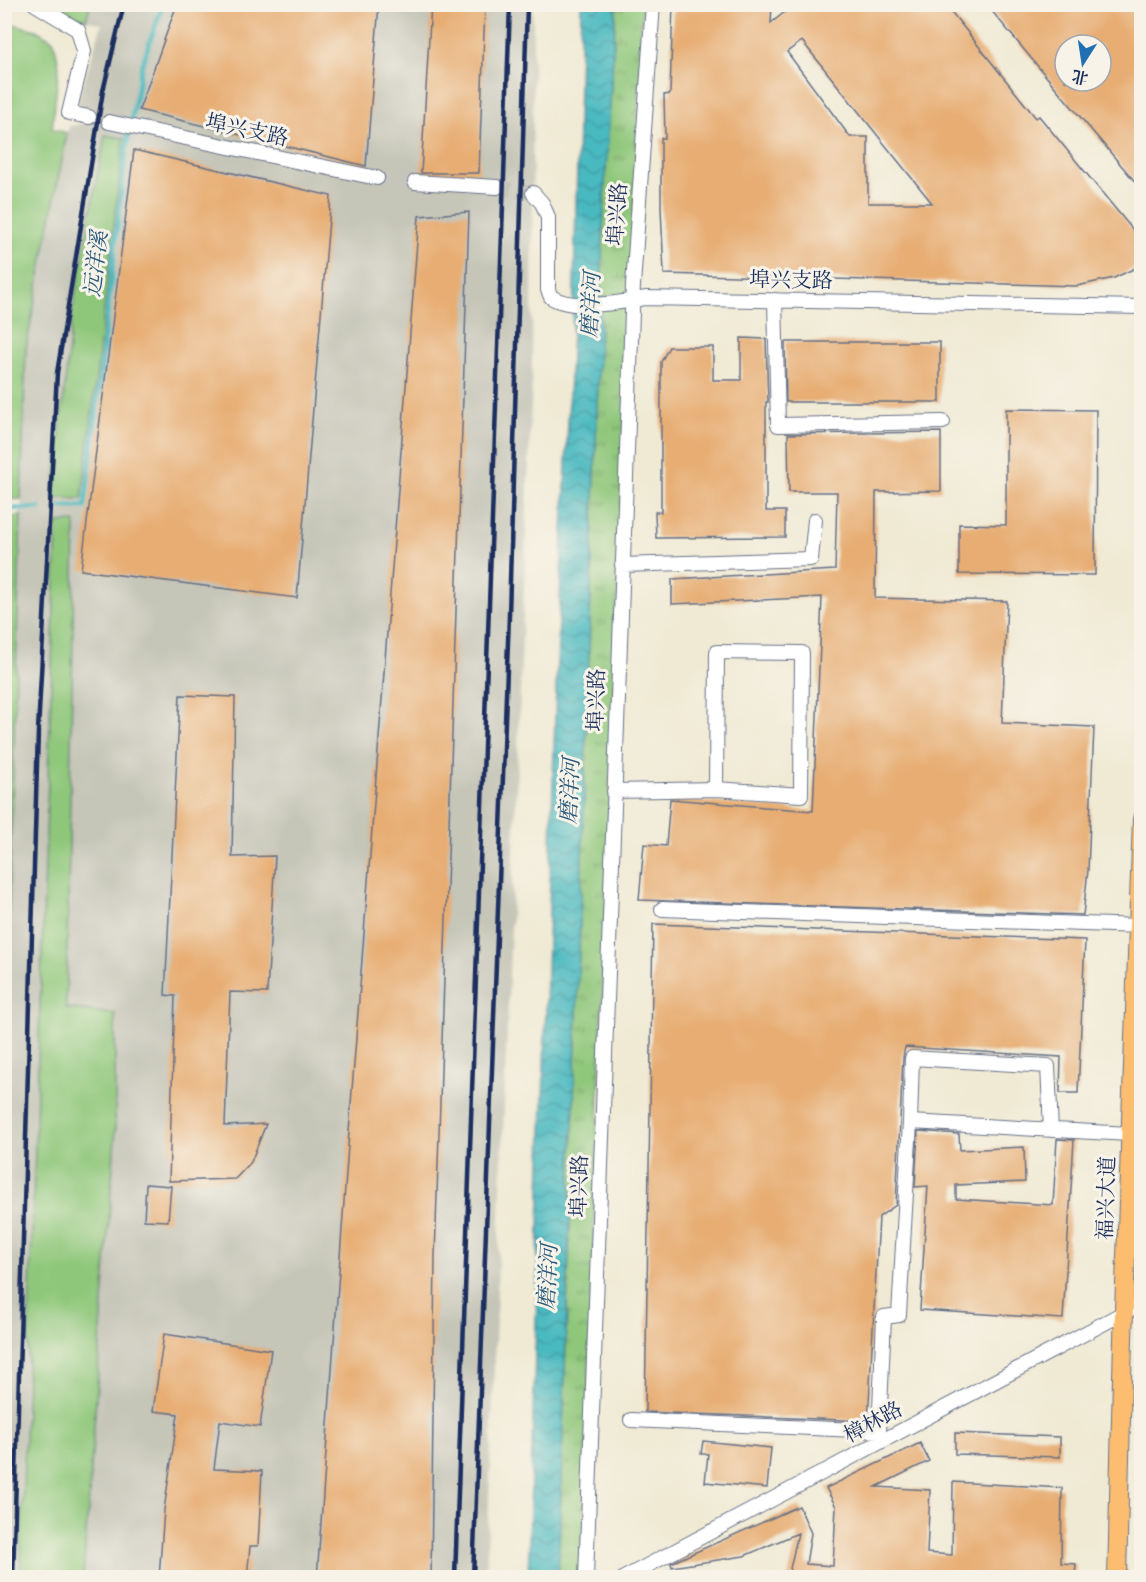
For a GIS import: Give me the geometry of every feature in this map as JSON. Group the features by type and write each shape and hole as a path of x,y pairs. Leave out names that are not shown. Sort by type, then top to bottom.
{"main road":[{"name":"福兴大道","path":"1118,1578 1130,1134 1142,819"}],"street":[{"path":"35,4 78,30 84,51 69,113 89,117"},
{"name":"埠兴路","path":"586,1578 633,301 653,4"},
{"name":"埠兴支路","path":"109,122 377,178"},
{"path":"415,182 497,188"},
{"name":"埠兴支路","path":"533,193 542,203 548,217 548,290 551,297 565,303 605,304 645,298 1142,307"},
{"path":"775,300 778,425 943,422"},
{"path":"622,565 811,559 815,520"},
{"path":"614,791 716,789 801,795 802,653 717,652 716,789"},
{"path":"662,909 1139,926"},
{"path":"631,1420 879,1431 884,1317 899,1315 912,1059 1048,1066 1051,1130"},
{"path":"910,1122 1130,1134"},
{"name":"樟林路","path":"624,1578 1142,1303"}],"shaded area":[{"path":"90,5 533,5 532,380 486,1577 5,1578 5,1017 26,348 67,133 69,126 87,123 89,110 80,107 78,101 102,24 86,20"}],"green space":[{"path":"51,5 90,5 86,20"},
{"path":"616,5 643,5 616,621 582,1577 558,1578 604,201"},
{"path":"5,22 36,30 54,41 59,66 52,129 67,133 26,348 21,499 5,500"},
{"path":"105,135 124,138 82,499 53,498 73,308"},
{"path":"21,515 5,1017 4,520"},
{"path":"75,522 66,1008 115,1014 115,1138 83,1577 20,1577 57,523"}],"water":[{"name":"磨洋河","path":"581,5 616,5 604,201 558,1577 528,1578 556,687 574,287"}],"building":[{"path":"177,4 379,4 366,166 139,110"},
{"path":"431,4 485,4 479,173 421,173"},
{"path":"673,4 772,4 771,23 795,4 945,4 1036,118 1039,116 1142,241 1142,265 1114,278 1077,286 664,274 661,138 665,138 664,95 670,94","holes":["802,41 932,203 868,203 868,137 850,137 787,52"]},
{"path":"986,4 1142,4 1142,190 1061,93 1113,93 1113,33 1053,33 1053,84"},
{"path":"134,150 331,196 297,598 81,570"},
{"path":"469,212 435,1256 431,1578 317,1578 419,216"},
{"path":"741,338 766,339 768,402 766,402 766,511 785,511 785,537 656,538 655,512 661,512 661,362 669,347 713,347 713,380 741,380"},
{"path":"785,342 940,342 940,402 786,402"},
{"path":"1006,409 1096,410 1095,575 959,574 959,524 1006,525"},
{"path":"941,432 941,491 876,492 875,598 1007,601 1002,723 1094,727 1088,870 1083,915 639,900 644,844 666,846 670,799 813,811 822,597 672,604 672,579 835,570 837,492 789,492 788,434"},
{"path":"180,695 235,697 232,857 275,856 267,993 230,992 225,1126 266,1124 251,1162 235,1179 169,1181 175,996 165,995"},
{"path":"653,924 1085,940 1078,1093 1060,1093 1061,1057 905,1047 896,1205 879,1217 868,1421 645,1412"},
{"path":"918,1131 959,1134 960,1150 1024,1147 1025,1182 956,1185 956,1199 1053,1205 1057,1139 1074,1140 1063,1319 920,1310 928,1186 915,1187"},
{"path":"146,1184 171,1186 168,1221 144,1220"},
{"path":"164,1334 271,1350 260,1427 220,1421 214,1469 262,1471 258,1546 250,1546 247,1578 159,1578 164,1510 178,1414 153,1411"},
{"path":"955,1433 1060,1437 1060,1457 955,1454"},
{"path":"703,1441 771,1448 767,1488 705,1482 708,1454 701,1454"},
{"path":"920,1443 929,1461 876,1487 930,1490 927,1553 952,1555 953,1482 1062,1488 1061,1563 1076,1564 1075,1578 788,1578 798,1533 744,1556 672,1567 671,1563 799,1506 811,1533 806,1564 833,1566 836,1507 826,1488"}],"waterway":[{"name":"远洋溪","path":"60,507 85,507 126,149 142,64 163,4"},
{"name":"远洋溪","path":"4,509 40,508"}],"tunnel":[{"path":"377,178 415,182"},
{"path":"497,187 533,193"}],"railway":[{"path":"13,1578 38,731 57,373 103,91 124,4"},
{"path":"455,1578 510,4"},
{"path":"473,1578 509,615 527,4"}]}
